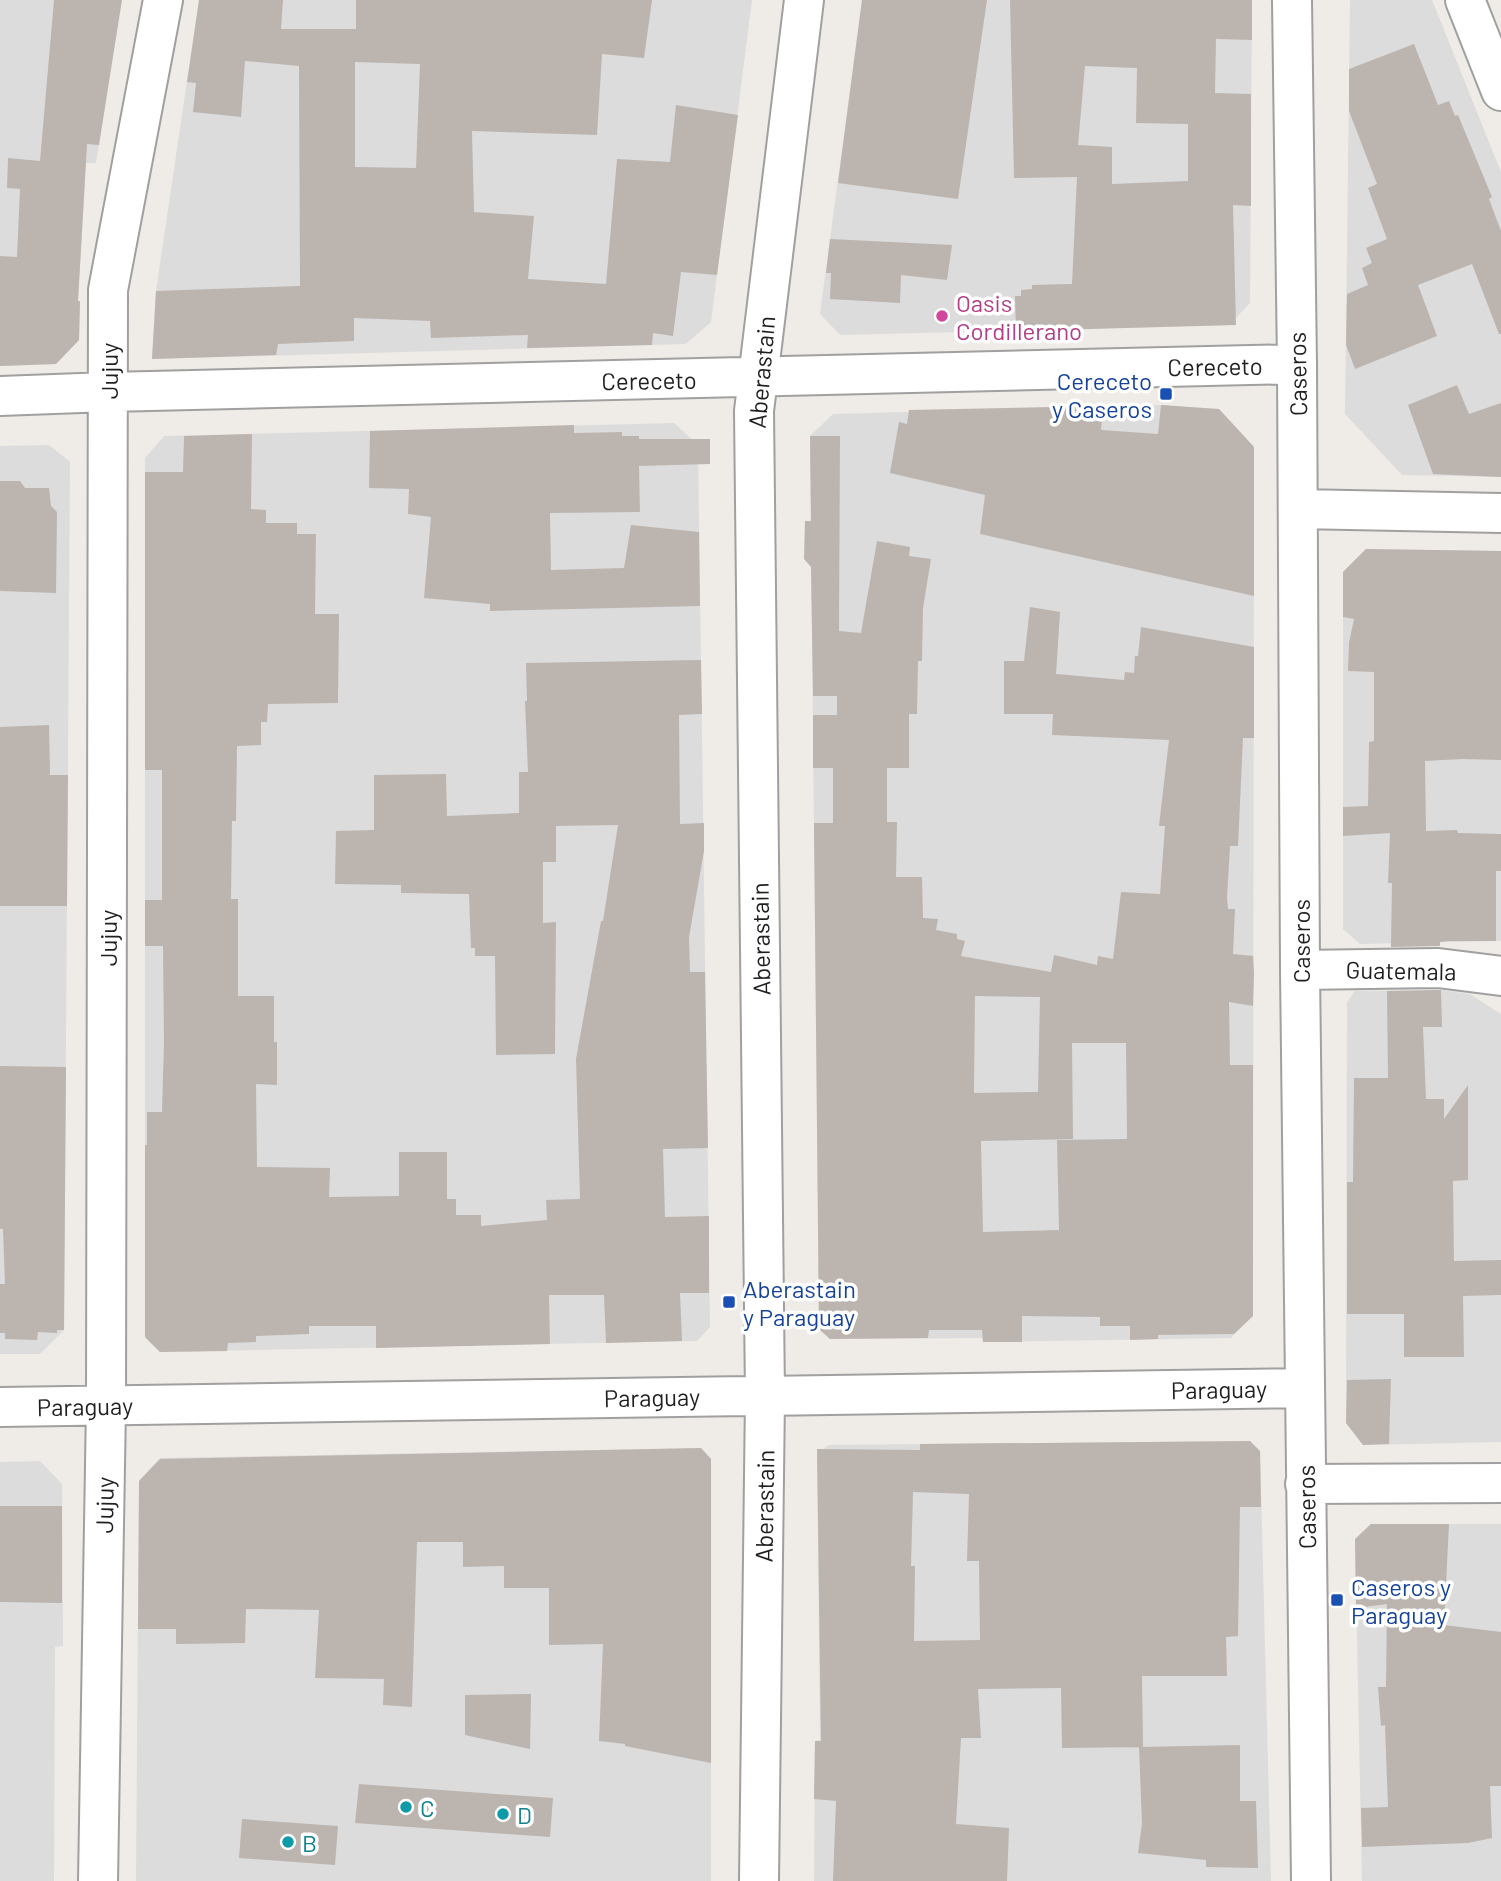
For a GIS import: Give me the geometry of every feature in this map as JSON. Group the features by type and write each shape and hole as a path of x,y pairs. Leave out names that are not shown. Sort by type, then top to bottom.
{"street":[{"name":"Jujuy","path":"98,1881 106,1406 108,290 163,0"},
{"name":"Aberastain","path":"759,1881 765,1396 754,411 804,0"},
{"name":"Caseros","path":"1292,0 1311,1881"},
{"path":"1465,0 1501,92"},
{"name":"Cereceto","path":"0,396 1297,364"},
{"path":"1298,509 1501,513"},
{"name":"Guatemala","path":"1300,970 1438,968 1501,976"},
{"name":"Paraguay","path":"0,1407 1304,1388"},
{"path":"1306,1484 1501,1483"}],"shaded area":[{"path":"0,0 121,0 96,163 86,163 78,301 79,340 56,364 0,366"},
{"path":"199,0 752,0 711,322 686,344 152,359 156,291"},
{"path":"862,0 1252,0 1250,303 1229,325 840,335 820,314"},
{"path":"1350,0 1432,0 1501,172 1501,477 1402,475 1345,414"},
{"path":"1161,405 1220,410 1254,447 1253,1314 1231,1338 983,1342 982,1338 830,1339 819,1329 810,436 833,414"},
{"path":"674,423 698,445 710,1327 697,1341 160,1352 145,1337 145,458 164,436"},
{"path":"49,445 70,462 64,1330 40,1354 0,1354 0,446"},
{"path":"1366,549 1501,551 1501,941 1360,944 1343,929 1343,572"},
{"path":"1441,990 1470,994 1501,1014 1501,1442 1363,1445 1346,1423 1347,1002 1355,991"},
{"path":"1250,1441 1260,1451 1271,1881 814,1881 815,1741 820,1740 817,1455 828,1445"},
{"path":"701,1448 711,1459 711,1881 136,1881 139,1481 160,1458"},
{"path":"40,1461 62,1484 63,1646 55,1647 54,1881 0,1881 0,1462"},
{"path":"1371,1524 1501,1524 1501,1881 1362,1881 1355,1539"}],"building":[{"path":"54,0 122,0 99,145 87,144 78,301 79,340 56,364 0,366 0,256 17,257 20,189 7,188 8,158 40,161"},
{"path":"199,0 283,0 281,29 356,29 356,0 652,0 644,58 602,54 597,135 472,131 474,212 534,216 528,279 606,284 617,159 670,162 676,105 738,115 717,275 681,272 673,336 653,333 652,345 527,348 528,335 431,338 430,321 354,318 354,341 278,344 276,355 152,359 156,291 300,286 299,66 245,61 241,117 193,112 196,83 187,82","holes":["355,62 420,64 416,168 355,167"]},
{"path":"862,0 987,0 958,199 838,183"},
{"path":"1010,0 1252,0 1252,40 1216,39 1215,93 1251,94 1251,206 1233,205 1236,325 1016,331 1015,296 1021,296 1021,290 1032,289 1032,285 1072,284 1077,177 1014,178","holes":["1085,66 1137,68 1136,123 1188,124 1188,181 1112,184 1112,147 1078,145"]},
{"path":"1414,44 1438,105 1449,101 1455,116 1458,115 1492,197 1489,199 1501,231 1501,334 1472,264 1418,285 1437,336 1355,369 1346,345 1347,294 1368,285 1362,268 1372,263 1366,248 1387,239 1368,188 1377,184 1349,111 1349,69"},
{"path":"830,239 952,245 947,280 901,275 900,303 830,299 831,273 826,273"},
{"path":"1457,385 1469,414 1501,403 1501,477 1433,474 1408,405"},
{"path":"1161,405 1219,409 1254,447 1254,596 980,534 985,495 890,473 899,422 907,424 909,410 1103,406 1101,430 1158,434"},
{"path":"574,425 574,433 622,432 622,436 639,436 639,439 710,439 710,464 639,466 640,512 550,513 551,570 624,568 631,525 699,532 700,606 490,611 490,604 424,598 431,517 408,514 409,489 369,488 370,431"},
{"path":"252,434 251,509 266,510 266,523 297,523 297,534 316,534 315,614 339,614 338,703 268,704 267,722 261,722 261,745 237,746 231,899 238,899 238,996 274,996 274,1042 277,1042 277,1085 256,1084 257,1167 330,1168 329,1197 399,1196 399,1152 447,1152 447,1199 456,1199 456,1215 481,1215 481,1226 547,1220 546,1200 580,1199 576,1059 603,921 618,825 556,826 556,862 543,862 543,923 556,922 555,1054 496,1055 495,956 475,956 475,948 471,948 469,894 401,893 401,885 335,884 336,831 374,830 374,775 446,774 447,816 519,813 519,772 528,772 526,663 701,660 702,714 679,715 680,824 704,823 704,851 689,937 690,972 705,972 708,1148 663,1149 665,1217 709,1216 709,1293 680,1293 682,1341 606,1343 604,1295 549,1295 550,1344 376,1348 376,1326 309,1326 309,1334 256,1336 256,1342 228,1343 227,1351 160,1352 145,1337 147,1112 162,1112 164,1042 163,946 145,946 145,900 162,900 162,770 145,770 145,472 183,472 184,436"},
{"path":"810,436 840,436 839,631 861,633 877,541 910,547 909,556 931,559 923,608 922,661 918,661 917,714 909,714 909,768 887,768 887,822 897,822 896,877 922,877 923,918 938,919 936,930 957,934 957,939 965,941 961,956 1051,972 1054,955 1097,965 1098,956 1113,959 1121,892 1160,894 1165,826 1159,826 1169,740 1052,735 1053,714 1004,714 1004,661 1024,661 1030,607 1060,612 1056,674 1124,680 1125,672 1134,673 1141,627 1254,647 1254,738 1243,738 1238,846 1230,846 1227,898 1228,909 1235,909 1233,954 1253,956 1254,973 1253,1006 1229,1002 1230,1065 1253,1065 1253,1316 1234,1334 1158,1335 1158,1339 1130,1340 1130,1326 1100,1326 1100,1317 1022,1316 1022,1342 983,1342 982,1330 929,1330 928,1338 830,1339 819,1329 814,823 833,823 833,768 813,768 813,715 837,715 837,696 813,696 811,567 804,559 805,521 811,521","holes":["975,996 1040,997 1038,1092 974,1093","1072,1043 1126,1043 1127,1139 1057,1140 1059,1230 983,1232 981,1141 1073,1139"]},
{"path":"0,481 20,481 25,488 49,488 51,506 57,512 56,593 0,591"},
{"path":"1366,549 1501,551 1501,760 1425,761 1426,831 1457,830 1458,833 1501,834 1501,871 1496,871 1496,941 1448,941 1440,942 1440,946 1391,947 1392,883 1388,883 1390,833 1343,836 1343,807 1368,806 1369,742 1374,741 1374,672 1348,671 1349,643 1354,619 1343,617 1343,572"},
{"path":"49,725 50,775 68,775 67,906 0,906 0,727"},
{"path":"1441,990 1442,1027 1423,1027 1426,1099 1444,1099 1444,1119 1468,1085 1468,1180 1453,1181 1454,1261 1501,1260 1501,1295 1463,1296 1464,1357 1404,1357 1404,1314 1347,1314 1347,1182 1353,1182 1354,1078 1388,1078 1387,991"},
{"path":"0,1066 66,1067 64,1330 57,1330 57,1333 38,1332 37,1340 5,1339 5,1333 0,1333 0,1284 5,1284 3,1229 0,1229"},
{"path":"1391,1379 1389,1444 1363,1445 1346,1423 1347,1380"},
{"path":"1250,1441 1260,1451 1261,1507 1240,1507 1238,1636 1226,1637 1227,1676 1142,1676 1143,1747 1062,1748 1061,1688 978,1689 981,1738 961,1738 956,1824 1009,1828 1007,1881 833,1881 836,1801 814,1799 815,1741 821,1741 817,1449 920,1450 920,1444","holes":["913,1492 969,1494 967,1561 979,1561 980,1640 914,1641 915,1566 911,1566"]},
{"path":"701,1448 711,1459 711,1763 599,1741 603,1644 549,1645 549,1588 504,1588 504,1566 463,1567 463,1542 417,1542 412,1707 383,1705 384,1679 315,1678 319,1610 246,1609 245,1643 176,1644 176,1629 138,1629 139,1481 160,1459"},
{"path":"0,1506 62,1506 62,1603 0,1602"},
{"path":"1371,1524 1449,1524 1444,1625 1501,1632 1501,1786 1490,1786 1492,1838 1468,1843 1362,1847 1361,1808 1388,1807 1385,1725 1381,1726 1378,1687 1386,1687 1387,1604 1356,1608 1355,1539"},
{"path":"531,1694 530,1749 465,1735 465,1695"},
{"path":"1240,1745 1240,1801 1256,1801 1258,1868 1206,1867 1206,1860 1138,1853 1142,1823 1139,1747"},
{"path":"359,1784 553,1798 550,1837 355,1823"},
{"name":"B","path":"242,1819 338,1826 335,1865 239,1858"}],"place":[{"name":"Oasis Cordillerano","path":"942,316"},
{"name":"Cereceto y Caseros","path":"1166,394"},
{"name":"Aberastain y Paraguay","path":"729,1302"},
{"name":"Caseros y Paraguay","path":"1337,1600"},
{"name":"C","path":"406,1807"},
{"name":"D","path":"503,1814"},
{"name":"B","path":"288,1842"}]}
